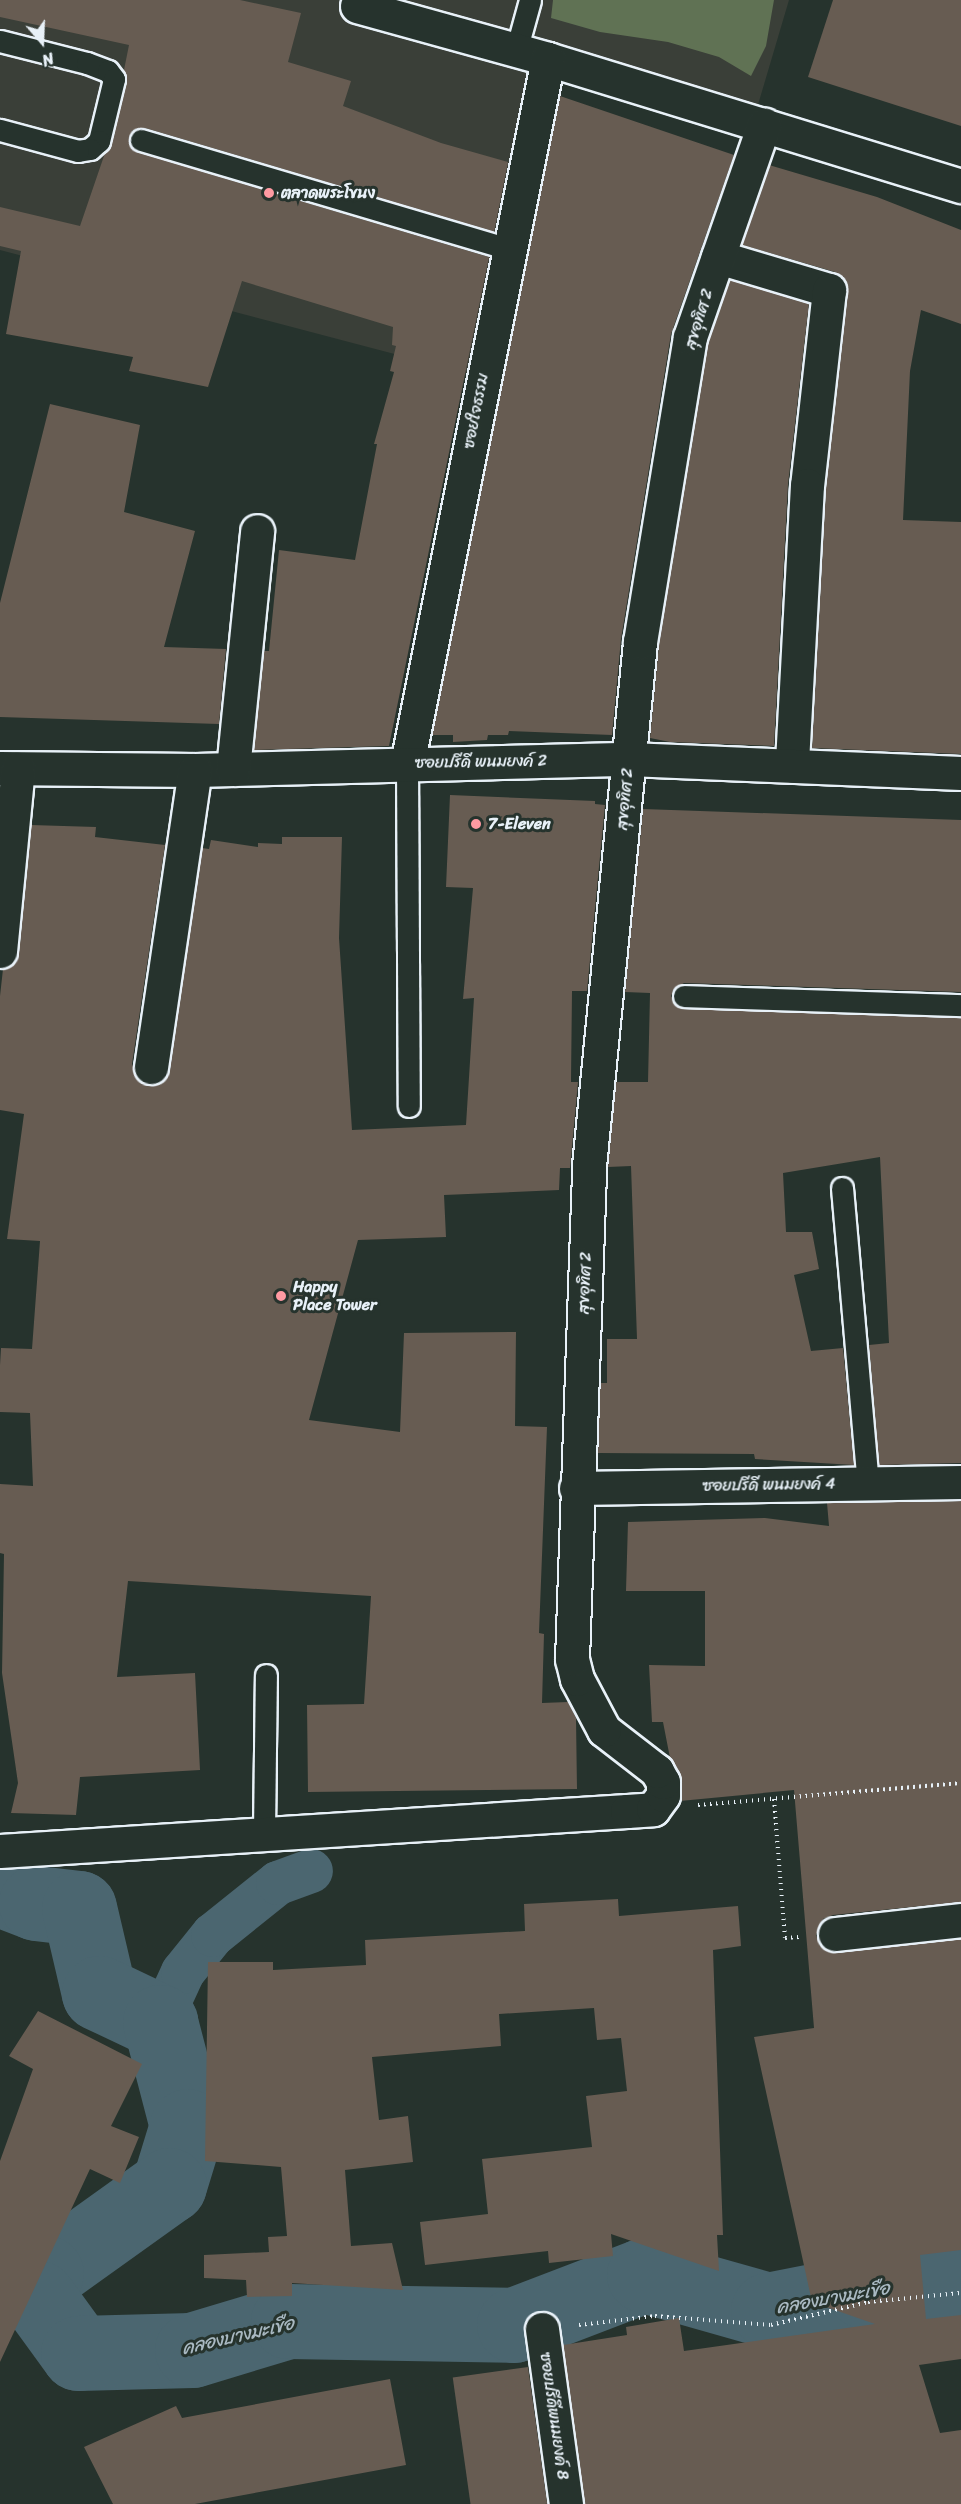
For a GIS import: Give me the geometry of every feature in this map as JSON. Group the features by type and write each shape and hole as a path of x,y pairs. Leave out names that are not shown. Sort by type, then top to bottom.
{"street":[{"path":"348,2 516,51 548,58 961,186"},
{"name":"ซอยใจธรรม","path":"407,764 508,249 548,58"},
{"name":"สุขอุทิศ 2","path":"653,1809 663,1795 663,1782 657,1771 604,1730 574,1668 576,1488 590,1166 640,642 690,337 764,124"},
{"path":"718,257 829,290 807,485 792,766"},
{"path":"233,769 257,531"},
{"name":"ซอยปรีดี พนมยงค์ 2","path":"9,769 195,770 629,759 961,773"},
{"path":"0,951 9,769"},
{"path":"151,1067 195,770"},
{"name":"ซอยปรีดี พนมยงค์ 4","path":"576,1488 961,1482"},
{"path":"0,1851 264,1832 653,1809"},
{"path":"835,1934 961,1920"},
{"name":"ซอยปรีดีพนมยงค์ 8","path":"542,2329 566,2504"}],"lane":[{"path":"516,51 530,0"},
{"path":"0,41 87,63 108,71 114,79 99,141 90,150 78,151 0,130"},
{"path":"141,140 508,249"},
{"path":"407,764 409,1106"},
{"path":"684,996 961,1005"},
{"path":"843,1188 868,1483"},
{"path":"264,1832 266,1676"}],"path":[{"path":"653,1809 961,1783"},
{"path":"774,1799 785,1938 835,1934"},
{"path":"542,2329 655,2316 771,2325 868,2302 961,2293"}],"shaded area":[{"name":"ตลาดพระโขนง","path":"0,0 789,0 749,135 564,80 497,381 0,250"}],"green space":[{"path":"553,0 774,0 766,46 751,76 719,57 668,42 600,32 551,18"}],"building":[{"path":"0,0 240,0 301,13 288,62 351,81 343,106 441,143 508,162 494,232 145,128 133,130 129,137 131,148 137,152 489,257 389,746 254,750 264,651 269,651 279,550 355,560 377,444 374,444 394,372 390,371 396,346 392,345 393,327 242,281 208,387 129,371 133,357 6,334 21,251 0,246 0,207 80,226 105,153 111,144 126,82 124,70 129,45 0,17"},
{"path":"833,0 961,0 961,126 808,77"},
{"path":"560,96 734,155 671,334 621,639 612,735 509,731 508,735 488,735 487,740 453,742 453,735 432,735"},
{"path":"769,165 877,197 961,230 961,324 921,310 910,371 903,520 961,522 961,754 812,748 826,487 848,292 842,277 835,272 742,245"},
{"path":"730,280 809,303 788,484 774,746 670,742 650,738 659,644 708,342"},
{"path":"50,404 140,425 124,512 195,531 164,647 226,649 219,724 0,717 0,603"},
{"path":"450,795 595,801 595,804 605,805 587,991 572,991 571,1082 578,1082 570,1168 560,1168 559,1190 444,1195 446,1237 358,1240 309,1420 400,1432 404,1333 516,1332 515,1426 547,1427 539,1633 544,1634 542,1703 568,1702 576,1718 577,1789 308,1792 307,1705 364,1704 371,1596 128,1581 117,1677 195,1673 200,1770 80,1777 76,1815 11,1813 18,1783 2,1673 4,1554 0,1553 0,1484 33,1486 30,1413 0,1412 0,1365 1,1348 32,1349 40,1241 7,1239 24,1114 0,1110 0,996 3,969 15,962 19,953 31,825 96,827 95,837 165,845 132,1064 139,1081 149,1086 165,1079 170,1070 202,848 209,849 211,840 258,847 258,843 282,844 282,837 342,837 339,938 352,1130 466,1125 474,998 463,999 473,888 446,887"},
{"path":"643,809 961,820 961,992 684,983 674,989 671,996 677,1006 684,1009 961,1018 961,1463 879,1465 869,1345 889,1343 880,1157 783,1173 786,1232 812,1232 819,1269 794,1275 811,1351 843,1348 854,1465 755,1459 754,1454 598,1453 600,1383 607,1383 607,1339 637,1339 631,1166 608,1167 616,1082 648,1082 650,993 625,992"},
{"path":"961,1501 961,1902 833,1915 823,1919 816,1935 820,1946 837,1953 961,1939 961,2250 920,2255 926,2319 961,2315 961,2359 919,2365 940,2433 961,2430 961,2504 584,2504 563,2345 627,2335 626,2327 679,2318 684,2351 875,2324 812,2302 754,2037 814,2028 794,1790 680,1801 682,1781 670,1758 663,1722 652,1722 649,1665 705,1666 705,1591 626,1591 628,1522 765,1518 829,1526 827,1503"},
{"path":"618,1899 619,1916 738,1906 741,1946 713,1950 723,2235 717,2235 719,2271 611,2234 613,2256 549,2263 548,2251 425,2265 420,2222 488,2214 482,2159 592,2147 586,2096 627,2091 621,2038 597,2040 594,2008 499,2014 501,2046 372,2057 379,2120 408,2116 413,2162 345,2170 351,2246 392,2243 403,2290 292,2283 292,2296 247,2297 246,2280 204,2278 204,2255 269,2252 268,2237 287,2236 281,2167 205,2161 208,1962 273,1962 273,1970 366,1965 365,1940 525,1931 524,1904"},
{"path":"38,2011 142,2064 111,2126 139,2137 120,2183 90,2169 0,2362 0,2161 33,2069 9,2056"},
{"path":"528,2367 547,2504 471,2504 453,2378"},
{"path":"390,2379 406,2465 195,2504 113,2504 84,2447 176,2406 182,2418"}],"waterway":[{"path":"160,2022 183,1972 213,1935 278,1883 311,1871"},
{"name":"คลองบางมะเขือ","path":"0,1889 36,1903 79,1908 99,1993 160,2022 187,2126 169,2185 46,2273 38,2298 78,2353 192,2350 288,2321 514,2325 644,2275 768,2310 864,2291 961,2280"}],"place":[{"name":"ตลาดพระโขนง","path":"269,193"},
{"name":"7-Eleven","path":"476,824"},
{"name":"Happy Place Tower","path":"281,1296"}]}
